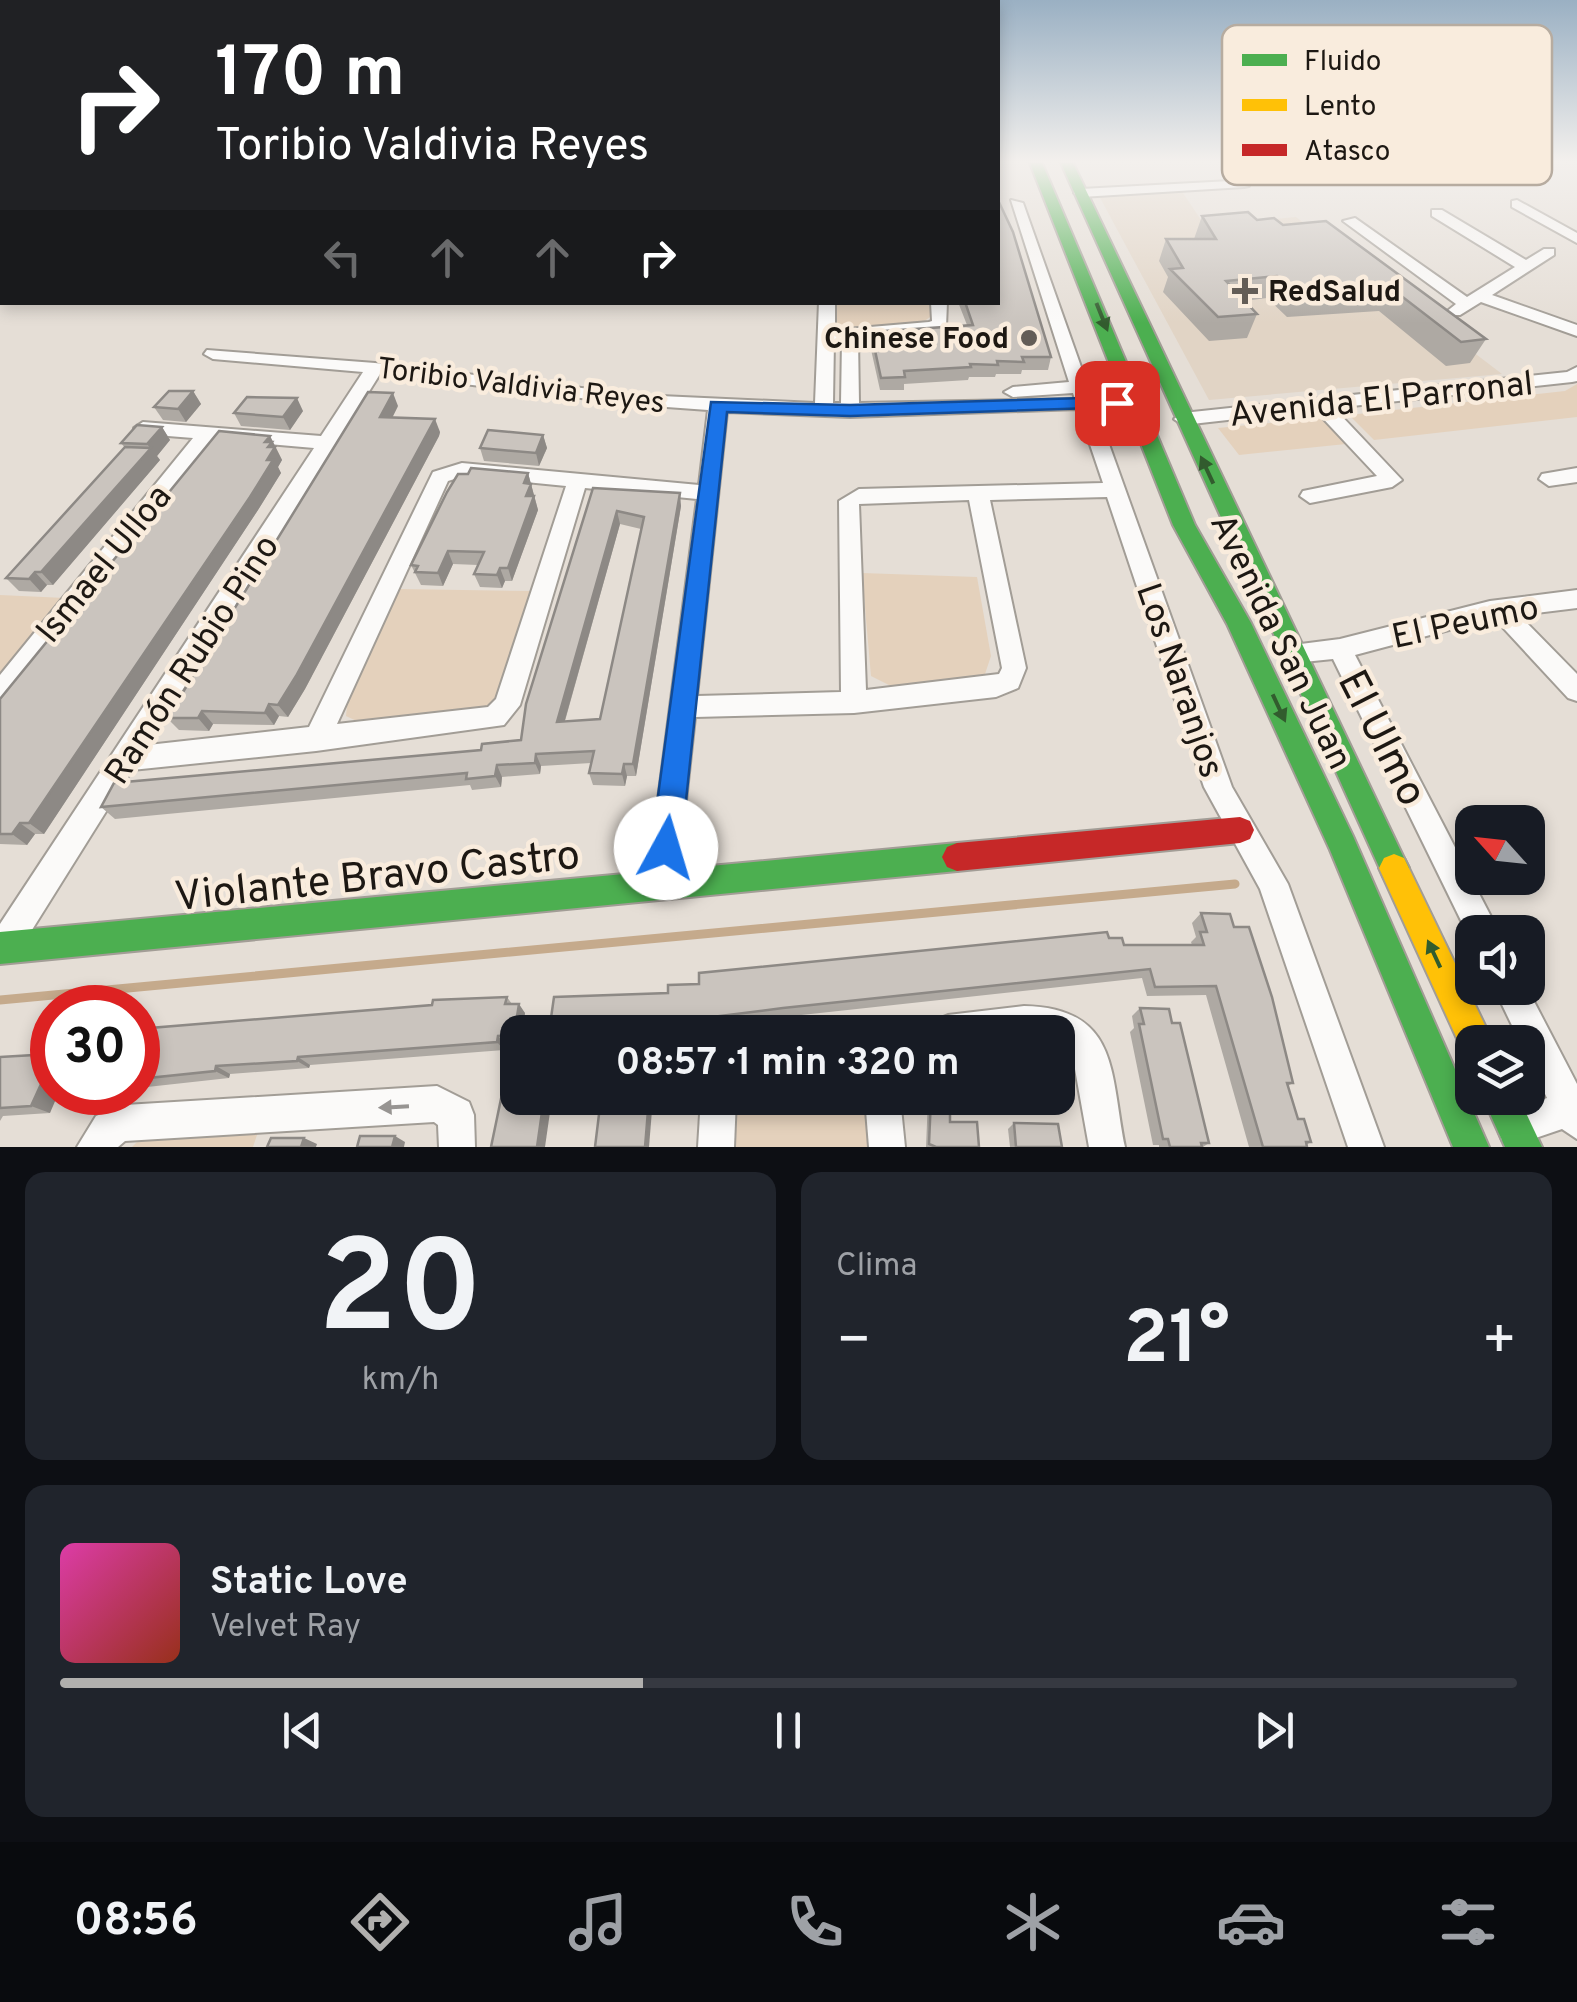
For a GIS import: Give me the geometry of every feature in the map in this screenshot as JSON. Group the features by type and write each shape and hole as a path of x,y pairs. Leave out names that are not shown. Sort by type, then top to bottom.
{"main road":[{"name":"Avenida San Juan","path":"1060,217 1184,524 1239,623 1327,812 1471,1147"},
{"path":"1067,217 1072,226 1089,226 1092,219"},
{"name":"Avenida San Juan","path":"1092,219 1132,312 1468,1025"},
{"path":"1080,262 1096,259 1108,264 1122,300 1132,312"},
{"name":"Violante Bravo Castro","path":"2,948 1240,830"}],"street":[{"name":"Los Naranjos","path":"1021,217 1218,787 1273,884 1366,1147"},
{"path":"1444,217 1526,266"},
{"path":"1538,217 1577,239"},
{"path":"1350,221 1474,300 1577,332"},
{"path":"1447,317 1548,252"},
{"path":"824,410 827,305"},
{"path":"827,336 940,324 939,305"},
{"path":"850,334 850,411"},
{"name":"Toribio Valdivia Reyes","path":"214,354 718,406 850,411 1133,392"},
{"name":"Ramón Rubio Pino","path":"2,948 374,368"},
{"name":"Avenida El Parronal","path":"1183,420 1572,377 1577,372"},
{"path":"1310,496 1392,480 1320,404"},
{"path":"662,884 718,406"},
{"name":"Ismael Ulloa","path":"143,428 329,443"},
{"name":"Ismael Ulloa","path":"0,693 207,433"},
{"path":"316,740 440,477 462,469 707,493"},
{"path":"1549,479 1577,475"},
{"path":"126,759 495,717 506,705 577,482"},
{"path":"854,702 849,501 859,496 1115,490"},
{"path":"681,707 854,702 996,687 1009,681 1014,668 978,494"},
{"name":"El Peumo","path":"1294,653 1340,649 1499,608 1577,598"},
{"path":"1499,608 1577,691"},
{"name":"El Ulmo","path":"1340,649 1473,915"},
{"path":"1513,1124 1575,1111 1519,1005"},
{"path":"1075,1032 1086,1045 1107,1147"},
{"path":"102,1138 125,1123 438,1104 456,1115 457,1147"},
{"path":"716,1147 717,1115"},
{"path":"884,1115 887,1147"}],"shaded area":[{"path":"1110,217 1199,217 1205,226 1296,217 1502,374 1209,400"},
{"path":"835,305 931,305 933,315 923,322 842,329 837,326"},
{"path":"1577,384 1577,417 1374,440 1349,415 1565,391"},
{"path":"1321,418 1346,444 1239,455 1218,428"},
{"path":"862,573 977,577 991,656 985,674 893,687 871,676"},
{"path":"399,589 532,591 498,694 484,711 363,724 346,716"},
{"path":"0,595 65,598 0,678"},
{"path":"735,1115 871,1115 873,1147 733,1147"},
{"path":"260,1126 253,1147 132,1147 139,1140"}],"building":[{"path":"1000,217 1006,217 1051,357 904,371 905,377 881,378 871,332 973,325 966,305 1000,305"},
{"path":"1202,217 1274,218 1283,225 1326,221 1486,339 1461,342 1391,288 1298,295 1277,276 1226,281 1257,314 1218,317 1170,269 1183,268 1166,239 1216,239"},
{"path":"169,391 193,391 178,409 154,407"},
{"path":"368,392 393,393 380,417 435,419 296,676 278,705 269,704 265,713 202,711 198,718 167,718"},
{"path":"247,397 297,398 283,417 234,413"},
{"path":"137,425 162,427 147,444 121,443"},
{"path":"488,430 543,435 536,453 480,448"},
{"path":"219,431 270,436 265,442 272,442 268,447 275,447 267,460 273,460 29,823 20,823 12,834 0,834 0,699"},
{"path":"125,447 151,448 41,572 35,572 29,579 6,578"},
{"path":"471,468 528,473 524,483 531,484 526,496 534,496 508,568 500,568 497,575 474,574 484,552 448,551 438,573 415,572 418,566 411,565 447,492 458,474 468,474"},
{"path":"593,488 680,493 633,764 624,764 622,774 589,773 594,751 536,754 535,763 497,765 495,776 466,779 467,773 101,807 114,783 481,750 482,744 521,740 526,704","holes":["617,511 644,517 600,719 557,722"]},
{"path":"1201,913 1230,914 1234,927 1249,927 1272,997 1293,1083 1287,1083 1298,1119 1304,1119 1311,1142 1306,1142 1307,1147 1263,1147 1216,986 1155,987 1150,969 728,1015 551,1015 554,997 668,993 668,985 699,984 699,973 1107,932 1109,938 1122,938 1124,945 1204,945 1200,932 1207,932"},
{"path":"507,997 505,1004 519,1004 517,1015 500,1015 497,1042 298,1057 297,1061 216,1066 215,1071 160,1077 160,1027 432,1005 433,1000"},
{"path":"1140,1008 1169,1009 1172,1023 1180,1023 1209,1143 1201,1143 1202,1147 1170,1147 1168,1139 1163,1139 1139,1024 1144,1024"},
{"path":"30,1055 30,1106 0,1108 0,1057"},
{"path":"500,1104 500,1115 542,1115 537,1147 491,1147"},
{"path":"599,1115 648,1115 645,1147 595,1147"},
{"path":"930,1115 950,1115 950,1122 977,1122 979,1147 929,1144"},
{"path":"1014,1123 1058,1124 1062,1147 1016,1147"},
{"path":"360,1136 395,1136 392,1147 357,1147"},
{"path":"271,1138 304,1138 301,1147 267,1147"}],"waterway":[{"path":"0,1000 1235,884"}],"traffic: fast":[{"path":"1058,217 1184,525 1239,623 1343,846 1471,1147"},
{"path":"1092,217 1394,868"},
{"path":"0,948 957,857"},
{"path":"1509,1115 1524,1147"}],"traffic: slow":[{"path":"1394,868 1468,1025"}],"traffic: jam":[{"path":"957,857 1240,830"}],"place":[{"name":"RedSalud","path":"1245,291"},
{"name":"Chinese Food","path":"1029,338"}],"route":[{"path":"666,848 718,406 850,411 1117,403"}]}
